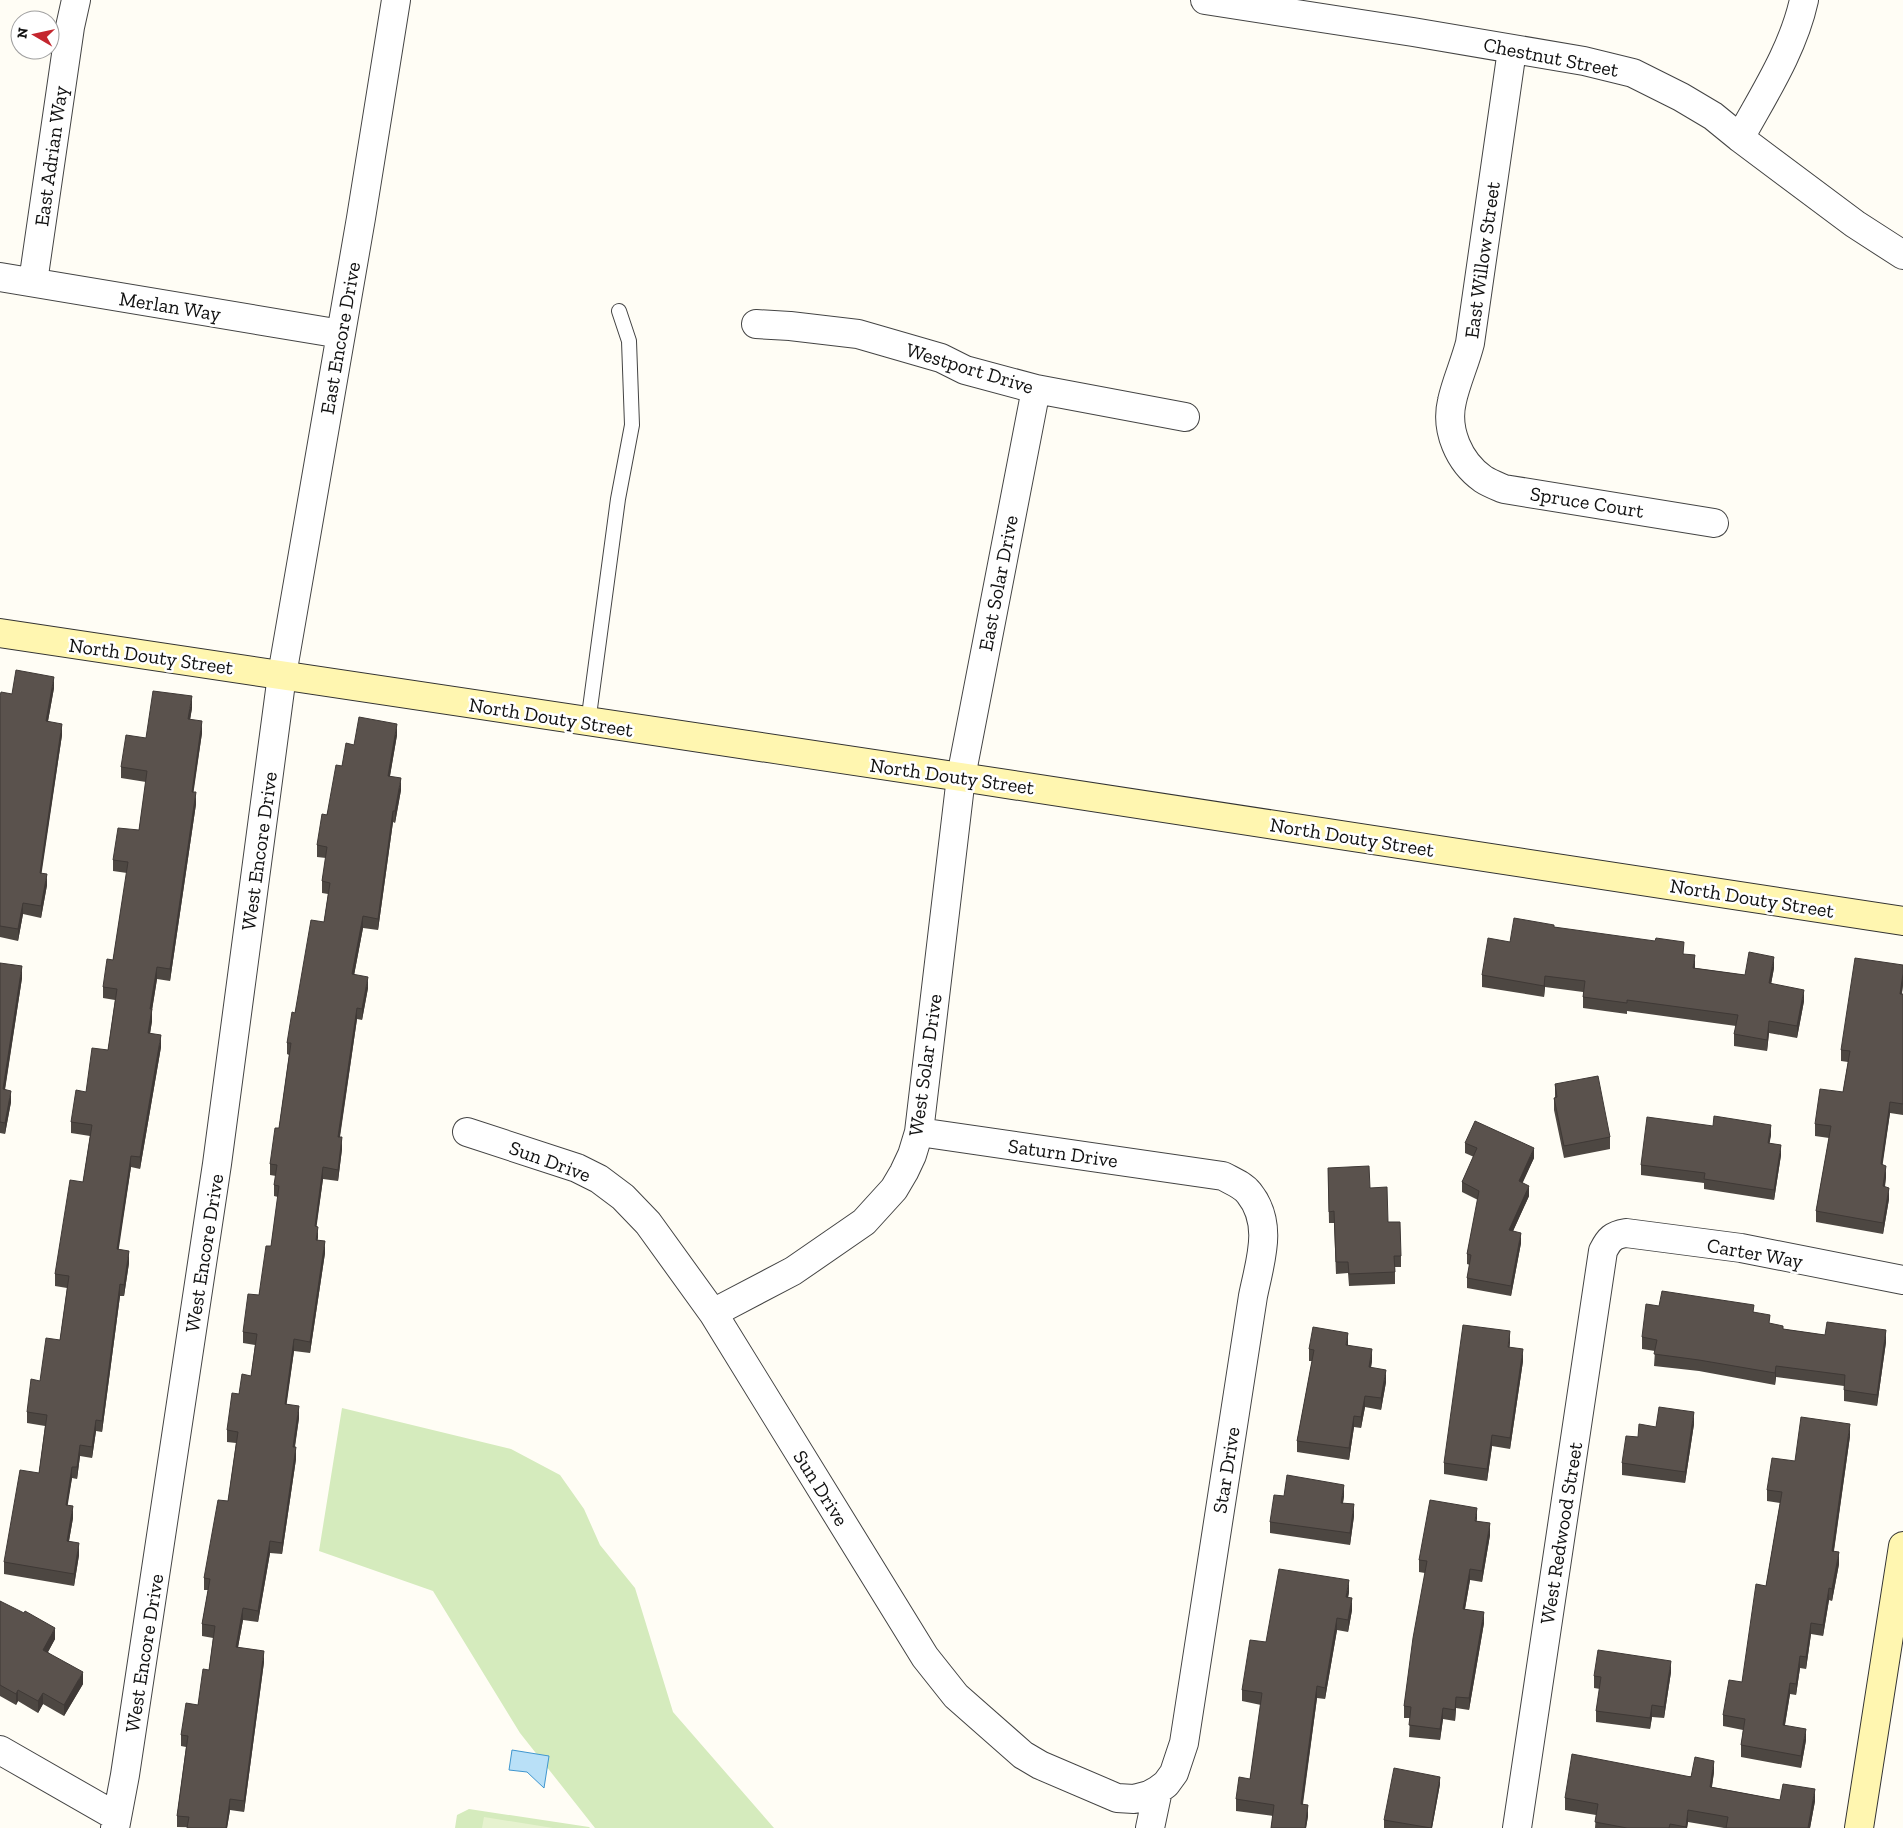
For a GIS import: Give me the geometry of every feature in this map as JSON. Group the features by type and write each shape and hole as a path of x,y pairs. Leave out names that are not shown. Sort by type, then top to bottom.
{"street":[{"name":"East Adrian Way","path":"33,282 66,52 76,0"},
{"name":"East Encore Drive","path":"282,675 396,0"},
{"name":"Chestnut Street","path":"1205,0 1584,61 1633,73 1681,97 1713,116 1855,224 1903,255"},
{"path":"1740,138 1788,48 1804,0"},
{"name":"East Willow Street","path":"1467,464 1455,443 1450,420 1452,402 1470,343 1512,50"},
{"name":"Merlan Way","path":"0,277 341,334"},
{"name":"Westport Drive","path":"756,324 817,328 858,334 940,358 965,370 1036,389 1185,417"},
{"name":"East Solar Drive","path":"960,777 1036,389"},
{"name":"Spruce Court","path":"1467,464 1484,480 1504,489 1714,522"},
{"name":"North Douty Street","path":"0,633 588,723 960,777 1903,922"},
{"name":"West Encore Drive","path":"116,1823 126,1775 217,1164 282,675"},
{"name":"West Solar Drive","path":"713,1313 793,1271 864,1222 894,1189 912,1155 919,1132 960,777"},
{"name":"Sun Drive","path":"467,1132 577,1168 599,1179 623,1197 648,1223 713,1313 925,1657 956,1696 1023,1754 1040,1765 1117,1798 1134,1799 1149,1796 1158,1790"},
{"name":"Saturn Drive","path":"919,1132 1208,1174"},
{"name":"Star Drive","path":"1158,1790 1166,1784 1174,1773 1184,1743 1253,1296 1264,1245 1265,1232 1261,1212 1249,1192 1223,1176 1208,1174"},
{"name":"Carter Way","path":"1608,1240 1615,1235 1626,1233 1741,1248 1903,1280"},
{"name":"West Redwood Street","path":"1517,1828 1603,1251 1608,1240"},
{"path":"1859,1828 1903,1546"},
{"path":"0,1750 116,1823"},
{"path":"1150,1828 1158,1790"}],"lane":[{"path":"588,723 618,499 632,425 629,341 619,311"}],"green space":[{"path":"342,1408 511,1449 560,1475 584,1509 600,1545 635,1588 673,1712 774,1828 595,1828 520,1733 433,1591 319,1551"},
{"path":"469,1809 590,1828 455,1828 457,1815"},
{"path":"484,1817 553,1828 482,1828"}],"water":[{"path":"512,1750 549,1756 544,1788 527,1772 509,1770"}],"building":[{"path":"16,670 54,677 46,721 62,724 40,873 47,874 41,906 23,903 18,929 0,926 0,696 1,692 12,694"},
{"path":"153,691 192,696 188,719 202,721 192,792 196,792 170,969 157,967 150,1009 152,1009 148,1033 161,1035 140,1157 131,1156 117,1249 129,1251 124,1285 120,1284 102,1421 96,1420 92,1447 80,1445 77,1467 72,1467 66,1505 73,1506 67,1541 79,1543 74,1574 4,1562 20,1470 39,1473 47,1415 27,1412 31,1379 40,1381 46,1338 60,1340 69,1276 55,1274 70,1180 83,1182 92,1125 71,1122 76,1090 86,1092 92,1048 108,1050 117,989 103,987 107,959 113,960 128,862 113,860 118,828 139,830 147,771 121,767 126,735 146,738"},
{"path":"359,717 397,724 388,776 401,778 395,811 393,811 378,919 363,916 352,974 368,977 362,1009 357,1008 338,1137 342,1137 338,1170 323,1167 315,1226 318,1227 316,1240 325,1241 310,1342 294,1339 285,1404 299,1406 293,1447 296,1447 282,1543 270,1541 258,1611 243,1608 236,1647 264,1651 244,1801 230,1799 226,1828 187,1828 189,1817 177,1816 188,1736 181,1735 186,1703 198,1705 203,1669 209,1670 215,1626 202,1624 210,1579 204,1578 218,1500 228,1501 238,1432 227,1430 232,1393 239,1394 242,1374 251,1376 257,1334 243,1332 248,1294 259,1295 266,1246 271,1246 279,1186 274,1185 277,1165 270,1164 275,1128 279,1128 291,1043 287,1043 292,1012 295,1013 311,920 324,922 330,883 322,881 327,847 317,845 322,814 327,815 336,765 342,766 346,743 354,745"},
{"path":"1514,918 1554,925 1554,927 1655,941 1656,938 1684,942 1683,954 1695,955 1693,968 1745,975 1749,952 1774,957 1769,983 1804,990 1797,1026 1769,1021 1767,1040 1734,1034 1738,1015 1627,1000 1627,1003 1583,997 1585,981 1545,976 1544,986 1482,975 1488,938 1510,942"},
{"path":"1855,958 1903,965 1900,994 1903,994 1903,1104 1890,1102 1881,1164 1886,1166 1883,1186 1889,1188 1883,1223 1816,1211 1831,1126 1815,1124 1820,1089 1843,1092 1850,1051 1841,1050"},
{"path":"0,963 22,966 3,1089 11,1091 5,1123 0,1122"},
{"path":"1598,1076 1610,1137 1564,1146 1554,1098 1557,1097 1555,1084"},
{"path":"1714,1116 1771,1125 1768,1143 1781,1145 1774,1190 1704,1179 1705,1173 1641,1165 1647,1117 1713,1126"},
{"path":"1475,1121 1534,1148 1519,1181 1529,1186 1509,1230 1521,1233 1511,1286 1467,1278 1471,1255 1467,1254 1479,1191 1462,1182 1477,1148 1465,1143"},
{"path":"1369,1166 1370,1188 1387,1187 1388,1222 1400,1222 1401,1256 1394,1256 1395,1272 1349,1274 1348,1262 1336,1262 1334,1211 1329,1212 1328,1168"},
{"path":"1662,1291 1754,1305 1753,1312 1770,1315 1769,1323 1783,1326 1783,1329 1825,1335 1827,1322 1886,1330 1877,1395 1844,1390 1845,1375 1776,1366 1775,1373 1654,1354 1657,1340 1642,1337 1646,1304 1659,1306"},
{"path":"1463,1325 1510,1331 1508,1347 1523,1349 1510,1438 1492,1435 1487,1469 1444,1463"},
{"path":"1313,1327 1348,1333 1346,1345 1372,1349 1369,1367 1386,1370 1381,1398 1365,1396 1361,1417 1354,1416 1349,1448 1297,1441 1314,1350 1309,1349"},
{"path":"1659,1407 1694,1412 1685,1472 1622,1463 1626,1436 1638,1437 1639,1424 1656,1427"},
{"path":"1801,1417 1850,1424 1832,1551 1839,1552 1832,1589 1829,1588 1823,1625 1811,1623 1806,1657 1800,1656 1796,1684 1790,1683 1783,1725 1806,1729 1801,1756 1741,1745 1745,1719 1723,1715 1729,1680 1742,1682 1756,1584 1766,1586 1782,1492 1767,1490 1772,1458 1795,1461"},
{"path":"1287,1475 1344,1485 1341,1503 1354,1504 1350,1533 1270,1522 1274,1495 1284,1496"},
{"path":"1430,1500 1477,1508 1475,1521 1490,1523 1482,1571 1470,1569 1463,1609 1484,1612 1469,1698 1456,1697 1455,1710 1443,1708 1440,1729 1409,1725 1411,1707 1404,1706 1413,1638 1427,1561 1419,1560"},
{"path":"1279,1569 1349,1580 1346,1597 1352,1598 1348,1620 1337,1618 1325,1688 1317,1686 1301,1804 1308,1805 1305,1828 1271,1828 1274,1805 1236,1799 1239,1777 1250,1779 1262,1693 1242,1690 1250,1640 1266,1642"},
{"path":"0,1601 24,1613 25,1611 55,1628 43,1650 83,1672 64,1705 43,1693 38,1701 18,1690 16,1694 0,1685"},
{"path":"1598,1650 1671,1661 1664,1707 1652,1705 1650,1718 1596,1711 1601,1677 1594,1676"},
{"path":"1572,1754 1691,1777 1695,1757 1714,1761 1710,1787 1780,1800 1783,1784 1815,1789 1808,1828 1726,1828 1728,1817 1688,1810 1686,1827 1670,1824 1669,1828 1627,1828 1595,1822 1598,1804 1565,1798"},
{"path":"1394,1768 1440,1777 1431,1828 1384,1820"}]}
